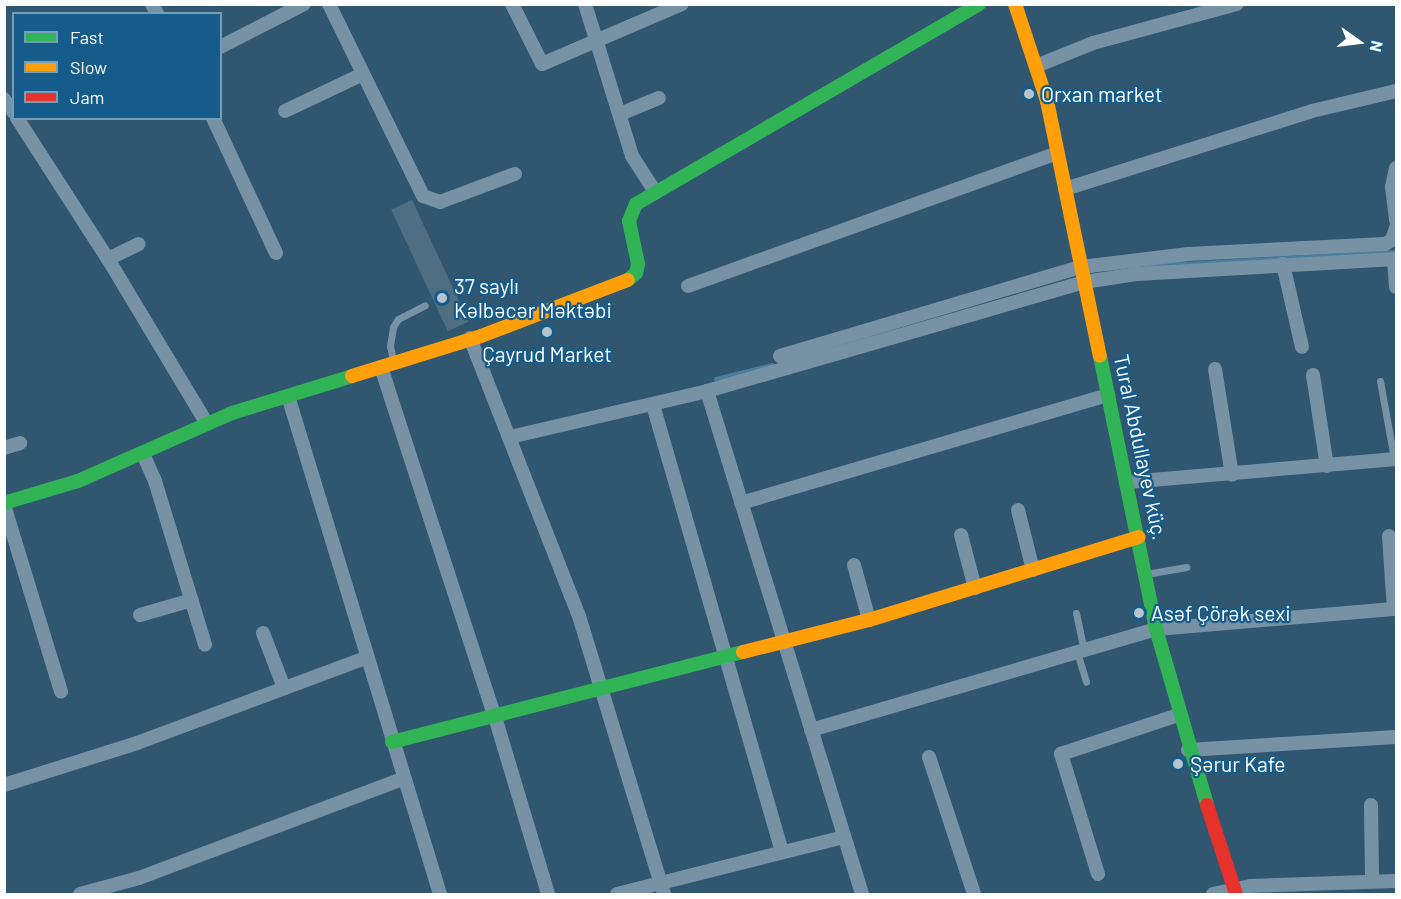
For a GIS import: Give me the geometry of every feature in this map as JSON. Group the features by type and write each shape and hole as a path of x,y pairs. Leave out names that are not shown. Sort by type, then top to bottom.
{"street":[{"path":"222,46 304,4"},
{"path":"329,4 423,196 440,202 515,174"},
{"path":"512,4 542,64 682,4"},
{"path":"585,4 635,162 654,190"},
{"path":"61,691 4,504 78,481 207,424 470,338 633,278 638,264 630,214 654,190 980,4"},
{"name":"Tural Abdullayev küç.","path":"1015,4 1036,66 1057,153 1128,482 1156,629 1188,750 1235,892"},
{"path":"1036,66 1094,43 1236,5"},
{"path":"285,111 363,74"},
{"path":"1065,189 1312,111 1396,91"},
{"path":"620,114 659,98"},
{"path":"18,120 108,259 207,424"},
{"path":"214,120 276,253"},
{"path":"688,286 1057,153"},
{"path":"1396,168 1392,187 1396,221"},
{"path":"780,356 1081,267 1188,254 1385,244 1392,240 1396,228"},
{"path":"108,259 139,244"},
{"path":"510,437 707,391 1084,282 1113,276 1395,259 1396,287"},
{"path":"1283,264 1302,347"},
{"path":"470,338 579,616 662,889"},
{"path":"387,365 548,894"},
{"path":"1215,369 1232,475"},
{"path":"1313,375 1327,466"},
{"path":"707,391 862,894"},
{"path":"741,504 1108,395"},
{"path":"288,396 365,658 440,894"},
{"path":"653,405 728,657 782,851"},
{"path":"4,448 20,443"},
{"path":"143,454 155,482 205,645"},
{"path":"1128,482 1232,475 1395,459"},
{"path":"1018,510 1033,570"},
{"path":"961,535 975,588"},
{"path":"811,730 1156,629 1395,609 1389,536"},
{"path":"392,742 602,691 869,620 1139,537"},
{"path":"854,565 869,620"},
{"path":"140,615 192,600"},
{"path":"263,633 284,688"},
{"path":"4,784 137,743 365,658"},
{"path":"1098,874 1061,754 1178,715"},
{"path":"1188,750 1396,737"},
{"path":"929,757 974,894"},
{"path":"80,894 139,878 402,779"},
{"path":"1371,805 1372,881"},
{"path":"617,894 662,889 782,851 844,837"},
{"path":"1213,894 1396,881"}],"lane":[{"path":"387,365 393,327 398,319 425,305"},
{"path":"1380,381 1395,459"},
{"path":"1146,574 1186,567"},
{"path":"1076,613 1086,682"}],"building":[{"path":"412,200 469,321 448,331 391,210"}],"waterway":[{"path":"1146,266 1396,252"},
{"path":"716,379 772,365"}],"traffic: fast":[{"path":"628,280 636,273 638,264 629,221 636,204 979,4"},
{"path":"1100,356 1156,629 1207,805"},
{"path":"4,503 78,481 232,413 352,376"},
{"path":"392,742 743,652"}],"traffic: slow":[{"path":"1015,4 1047,101 1100,356"},
{"path":"352,376 481,336 628,280"},
{"path":"743,652 869,620 1139,537"}],"traffic: jam":[{"path":"1207,805 1236,894"}],"place":[{"name":"Orxan market","path":"1029,94"},
{"name":"37 saylı Kəlbəcər Məktəbi","path":"442,298"},
{"name":"Çayrud Market","path":"547,332"},
{"name":"Asəf Çörək sexi","path":"1139,613"},
{"name":"Şərur Kafe","path":"1178,764"}]}
